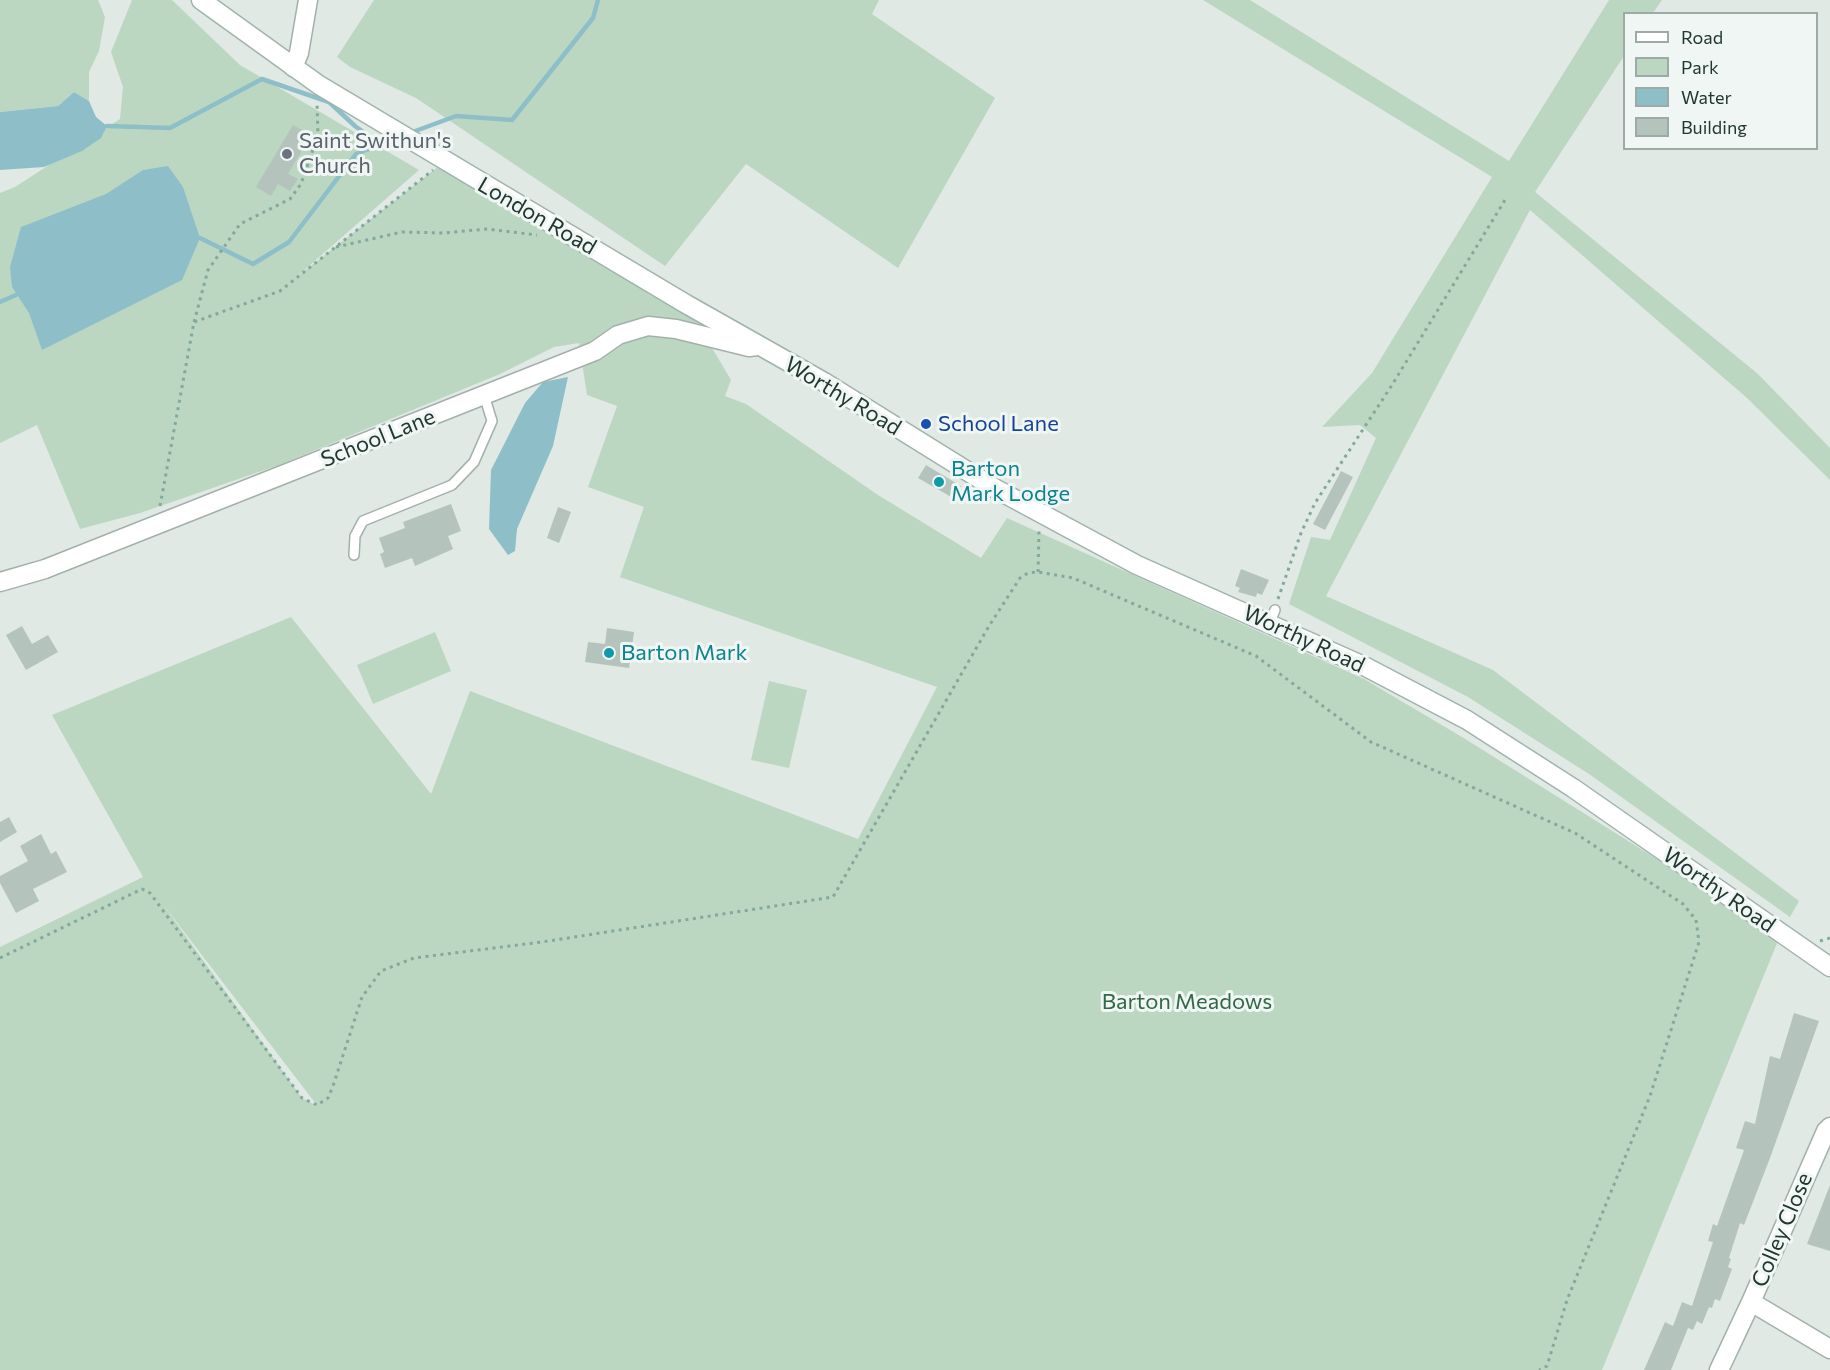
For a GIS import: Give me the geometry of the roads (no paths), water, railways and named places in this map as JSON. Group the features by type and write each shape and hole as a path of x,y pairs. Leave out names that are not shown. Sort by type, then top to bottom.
{"main road":[{"name":"London Road","path":"201,0 319,85 444,162 758,346"},
{"path":"293,67 299,53 308,0"},
{"name":"School Lane","path":"0,582 45,569 157,526 484,396 595,351 618,335 648,326 676,329 748,347 758,346"},
{"name":"Worthy Road","path":"758,346 824,382 1038,513 1137,565 1273,616 1467,720 1573,788 1830,967"},
{"name":"Colley Close","path":"1719,1370 1814,1156 1830,1127"},
{"name":"Colley Close","path":"1751,1302 1830,1349"}],"lane":[{"path":"354,555 355,536 363,521 452,485 474,462 492,421 484,396"}],"water":[{"path":"74,92 89,101 96,117 107,126 101,138 82,151 44,167 0,170 0,112 58,106"},
{"path":"168,166 183,187 200,238 182,280 42,350 29,313 12,287 10,267 21,227 106,194 143,170"},
{"path":"568,377 553,446 517,529 515,551 508,555 489,529 491,470 525,403 543,382"}],"waterway":[{"path":"410,133 456,116 512,120 593,18 598,0"},
{"path":"107,126 170,128 262,79 329,102 355,126 381,145"},
{"path":"200,238 253,264 289,242 356,154 397,138"},
{"path":"0,302 16,295"}],"place":[{"name":"Saint Swithun's Church","path":"287,154"},
{"name":"School Lane","path":"926,424"},
{"name":"Barton Mark Lodge","path":"939,482"},
{"name":"Barton Mark","path":"609,653"}],"park label":[{"name":"Barton Meadows","path":"1187,1002"}]}
